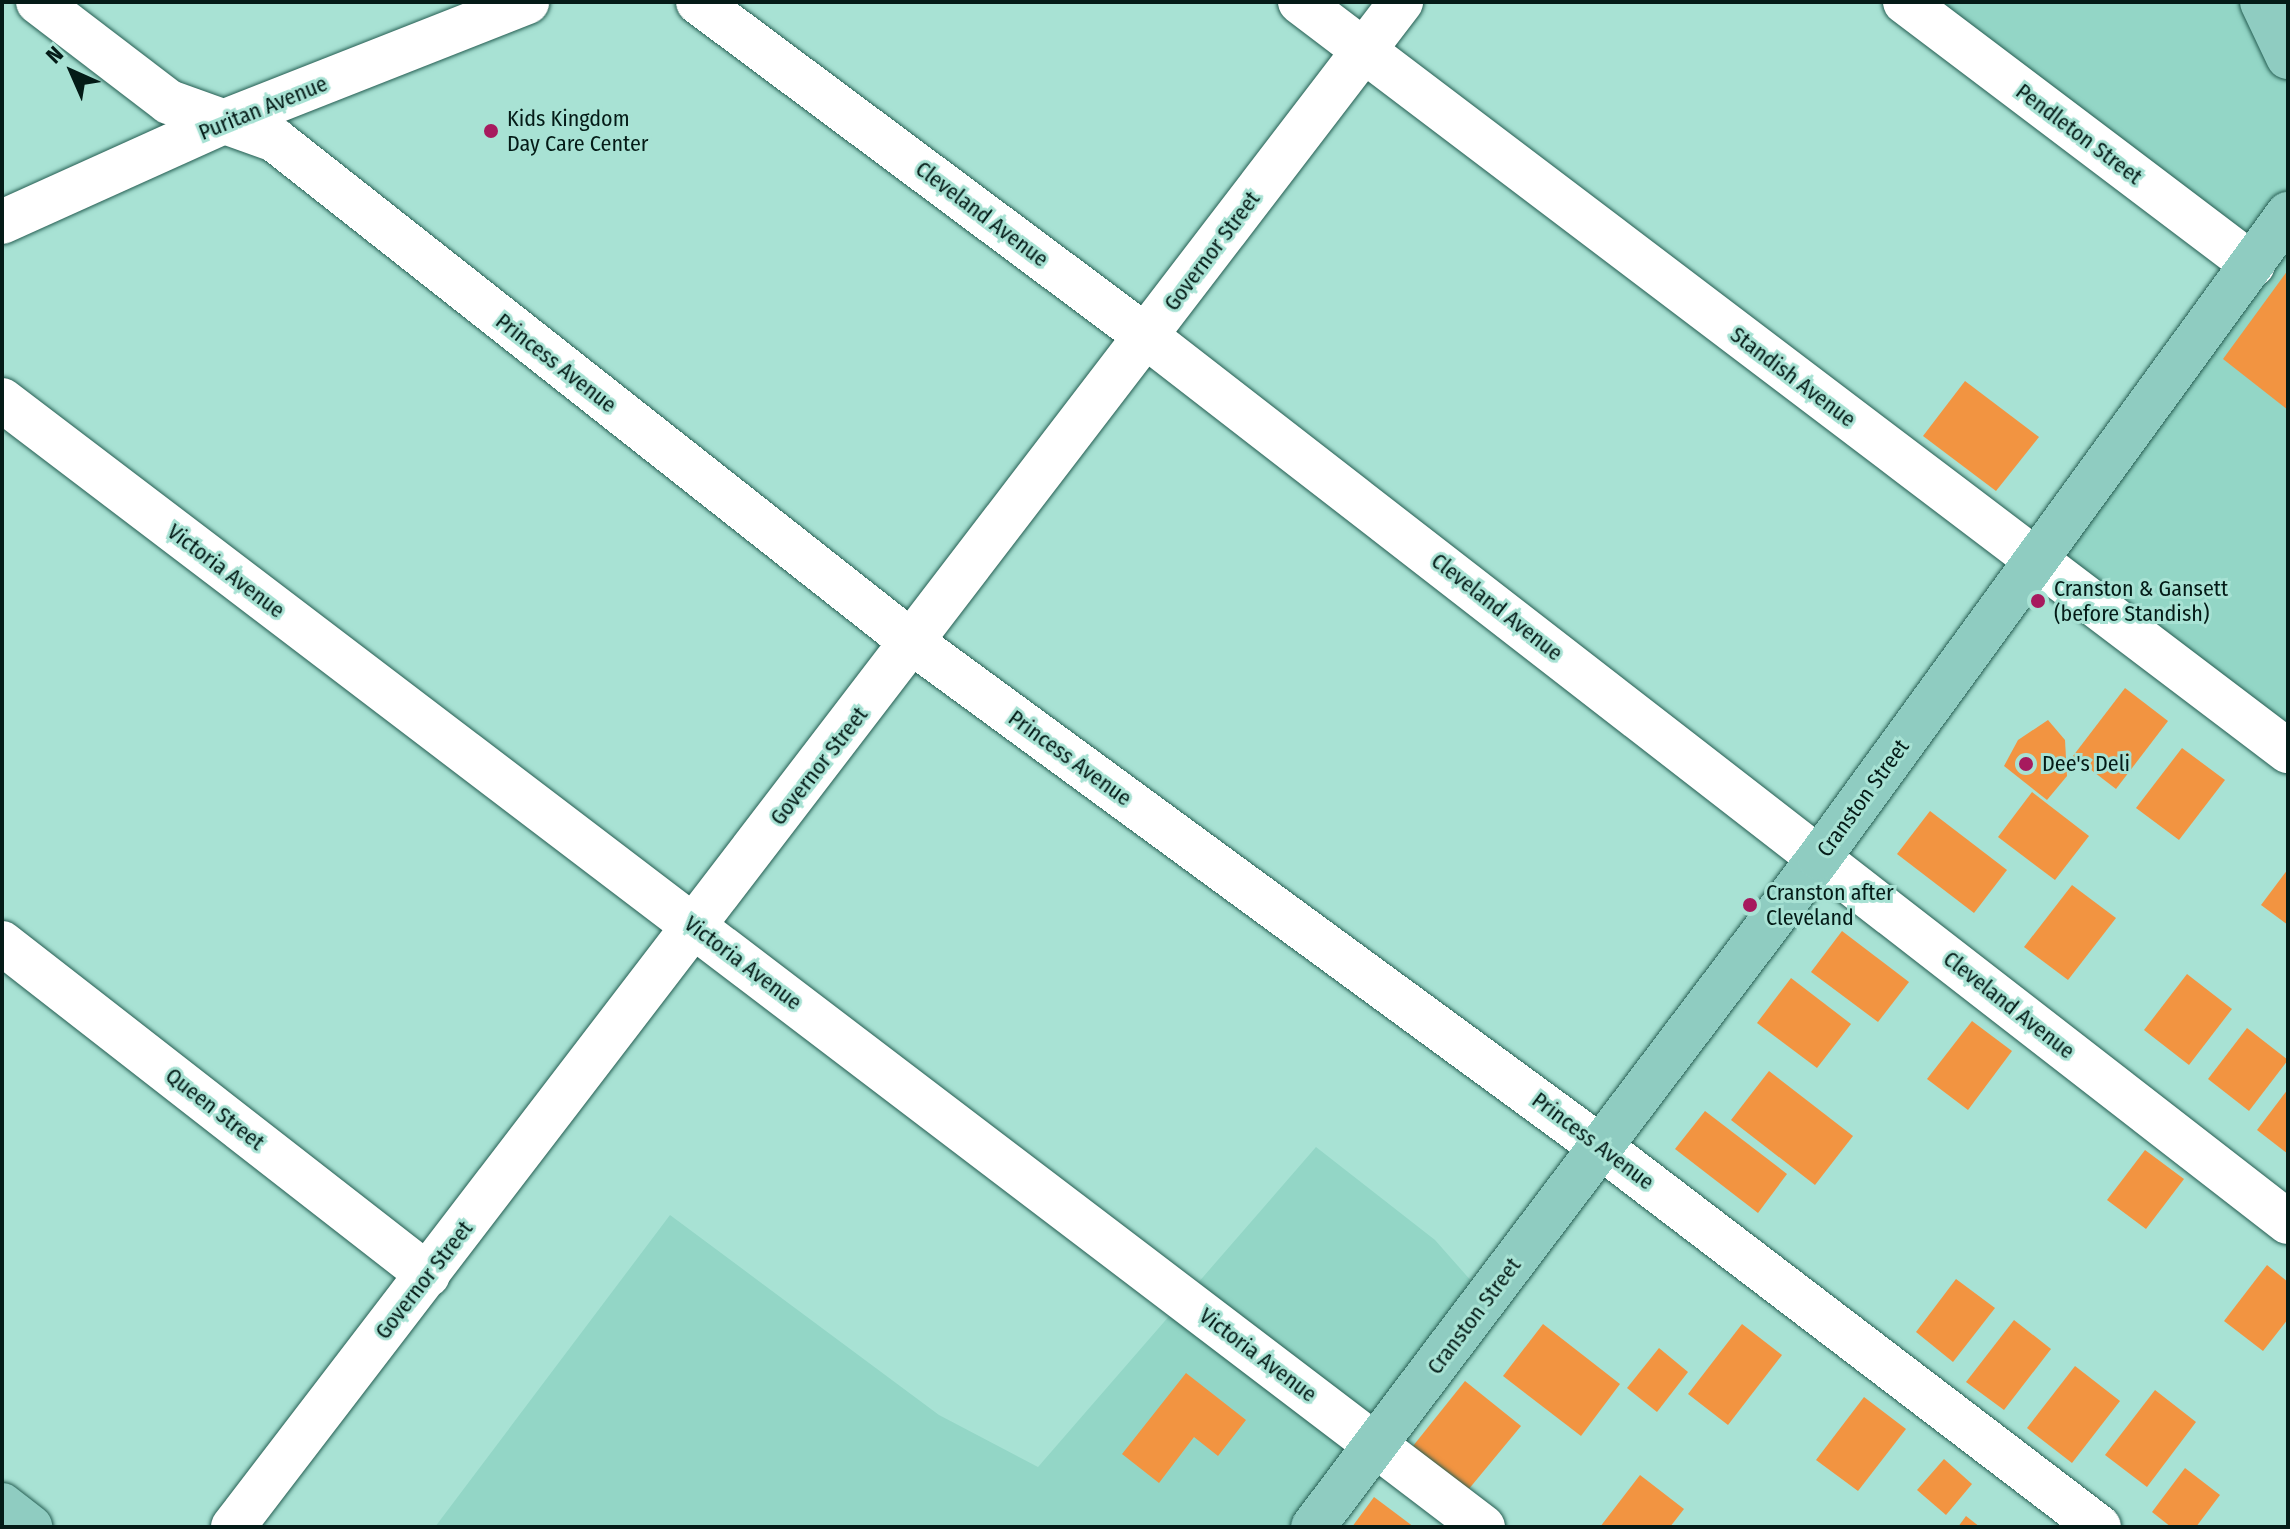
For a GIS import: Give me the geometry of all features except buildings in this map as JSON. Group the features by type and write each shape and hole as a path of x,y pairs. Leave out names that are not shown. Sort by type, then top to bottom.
{"main road":[{"path":"2262,2 2288,57"},
{"name":"Cranston Street","path":"1313,1527 1819,858 2288,214"},
{"path":"2,1505 30,1527"}],"street":[{"name":"Princess Avenue","path":"38,2 169,102 275,140 913,643 1602,1148 2099,1527"},
{"name":"Puritan Avenue","path":"2,222 223,122 527,2"},
{"name":"Cleveland Avenue","path":"698,2 1147,337 2288,1222"},
{"name":"Standish Avenue","path":"1300,2 2288,751"},
{"name":"Governor Street","path":"233,1527 1401,2"},
{"name":"Pendleton Street","path":"1905,2 2253,265"},
{"name":"Victoria Avenue","path":"2,400 1483,1527"},
{"name":"Queen Street","path":"2,943 428,1275"}],"shaded area":[{"path":"1914,2 2260,2 2288,62 2288,746 2039,553 2246,259"},
{"path":"1316,1147 1435,1240 1481,1292 1308,1527 435,1527 670,1215 939,1415 1038,1467"}],"place":[{"name":"Kids Kingdom Day Care Center","path":"491,131"},
{"name":"Cranston & Gansett (before Standish)","path":"2038,601"},
{"name":"Dee's Deli","path":"2026,764"},
{"name":"Cranston after Cleveland","path":"1750,905"}]}
